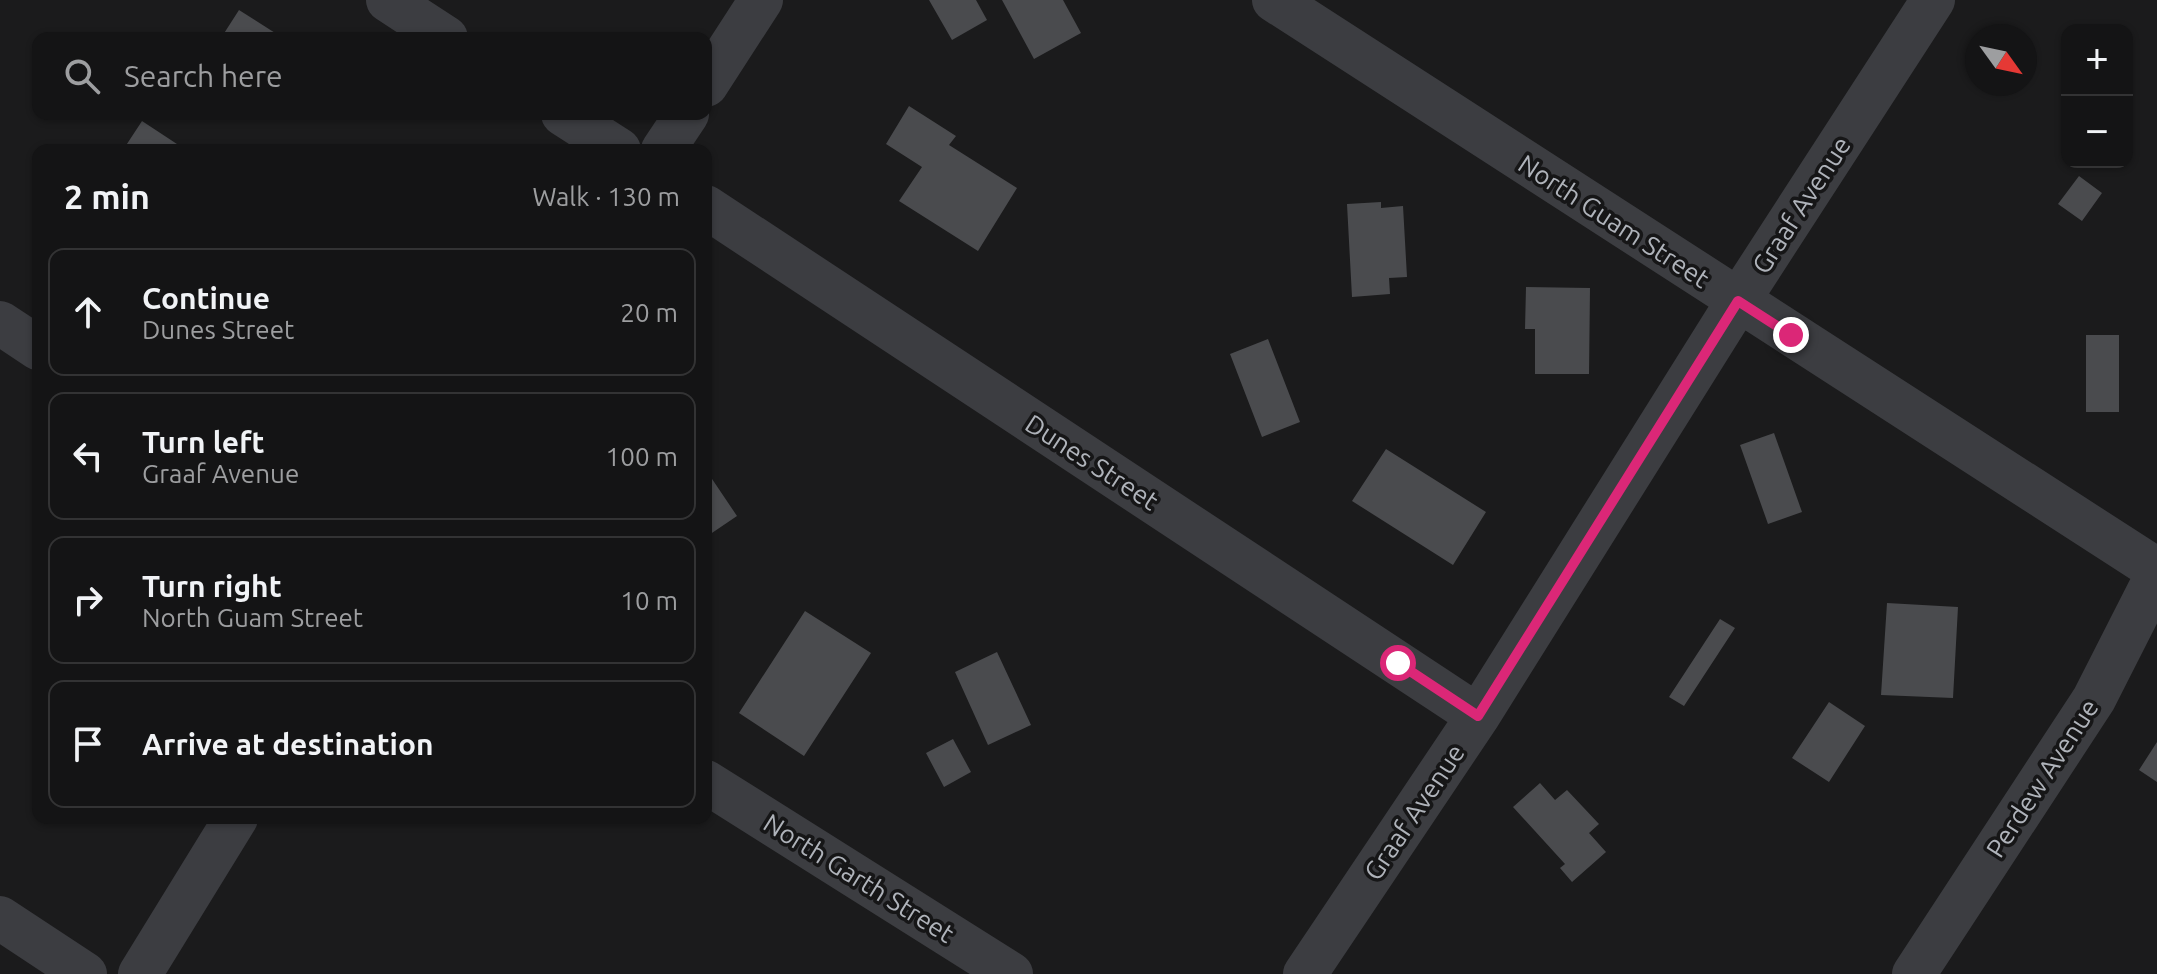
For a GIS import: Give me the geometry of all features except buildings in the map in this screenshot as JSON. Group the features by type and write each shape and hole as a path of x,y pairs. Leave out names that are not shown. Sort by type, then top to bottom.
{"street":[{"path":"388,0 437,32"},
{"path":"712,76 761,0"},
{"name":"North Guam Street","path":"1274,0 2157,573"},
{"name":"Graaf Avenue","path":"1305,974 1478,716 1738,301 1933,0"},
{"path":"572,120 610,144"},
{"path":"667,144 683,120"},
{"name":"Dunes Street","path":"712,211 1478,716"},
{"path":"0,323 32,344"},
{"name":"Perdew Avenue","path":"1914,974 2094,699 2157,573"},
{"name":"North Garth Street","path":"712,786 1011,974"},
{"path":"140,974 232,824"},
{"path":"0,918 85,974"}],"route":[{"path":"1398,663 1478,716 1738,301 1791,335"}]}
